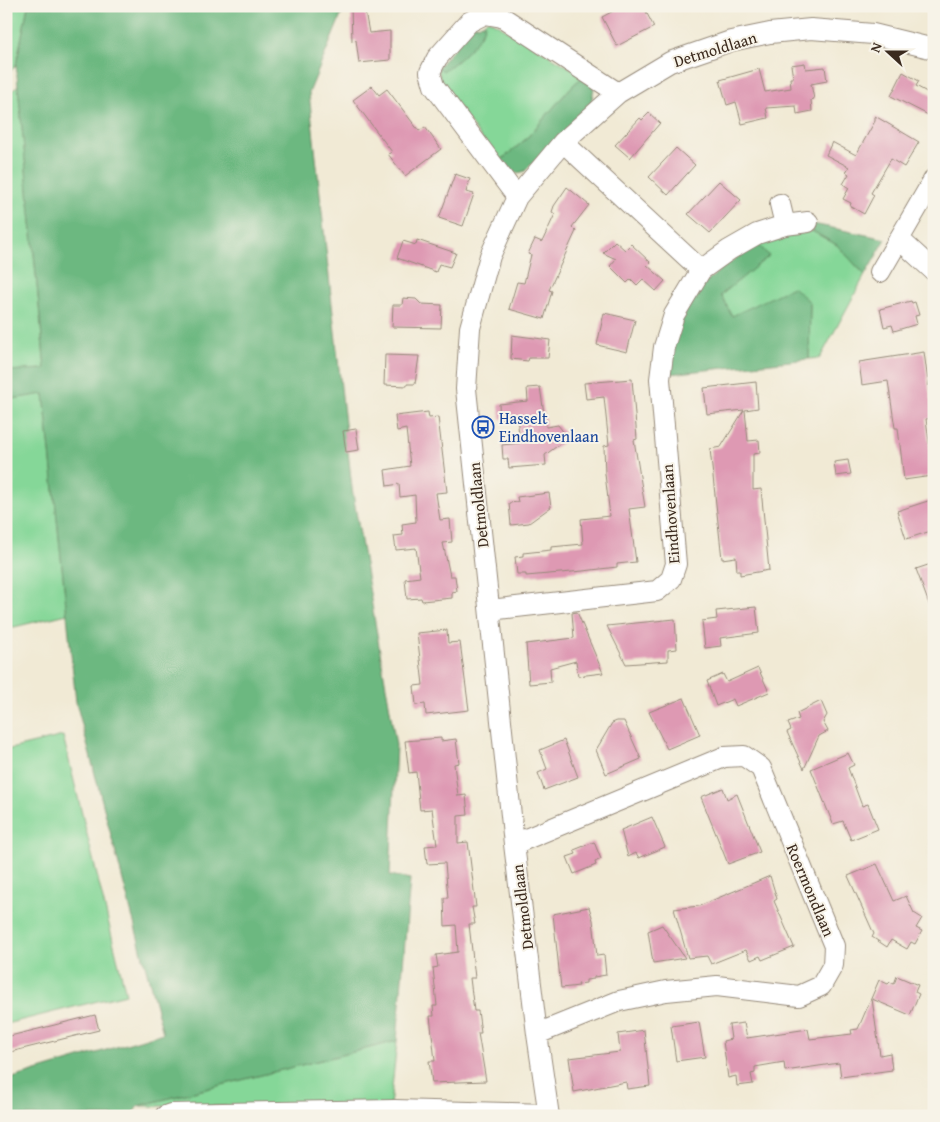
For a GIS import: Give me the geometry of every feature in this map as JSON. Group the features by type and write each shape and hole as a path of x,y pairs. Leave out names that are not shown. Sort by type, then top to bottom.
{"street":[{"path":"518,197 434,86 430,72 437,58 469,22 485,14 502,17 618,93"},
{"name":"Detmoldlaan","path":"549,1115 537,1034 514,844 466,389 470,328 490,256 518,197 563,142 618,93 670,62 731,41 770,33 811,29 873,34 934,49"},
{"path":"563,142 701,270"},
{"path":"880,272 934,179"},
{"path":"780,204 785,225"},
{"name":"Eindhovenlaan","path":"490,610 657,591 671,579 676,564 660,379 664,347 674,315 701,270 757,234 785,225 808,222"},
{"path":"899,239 934,271"},
{"name":"Roermondlaan","path":"514,844 724,757 744,756 760,768 834,946 833,965 821,986 798,996 717,986 666,991 619,1001 537,1034"},
{"path":"165,1116 181,1114 395,1110 549,1115"}],"green space":[{"path":"6,6 28,6 16,65 6,76"},
{"path":"28,6 345,6 309,93 352,488 396,745 390,875 410,879 397,1041 138,1106 131,1116 6,1116 6,1080 163,1033 76,702 44,394 6,400 6,371 45,369 16,65"},
{"path":"488,19 584,76 573,85 526,139 499,162 441,84 438,67"},
{"path":"485,24 479,37 462,57 443,71 438,67 474,25"},
{"path":"584,76 594,88 591,104 525,171 513,173 504,168 499,162 526,139 573,85"},
{"path":"18,85 45,369 6,371 6,98"},
{"path":"813,224 886,239 865,275 837,245 812,231"},
{"path":"812,231 837,245 865,275 820,358 809,359 810,302 732,316 721,295 768,256 758,244"},
{"path":"758,244 769,256 721,295 732,316 793,287 810,302 809,359 669,374 679,329 686,311 695,296 721,269"},
{"path":"44,393 67,614 6,629 6,400"},
{"path":"63,736 126,994 6,1024 6,750"},
{"path":"397,1041 390,1106 138,1106"}],"building":[{"path":"351,6 364,6 369,33 390,31 390,60 359,63 356,40 352,41"},
{"path":"623,6 643,6 654,27 617,46 602,17"},
{"path":"805,63 806,69 825,67 827,81 811,84 814,99 811,100 812,111 797,114 796,106 766,108 768,118 742,124 736,102 727,105 720,80 759,69 765,92 791,88 790,78 793,78 791,65"},
{"path":"903,72 919,81 916,86 934,96 934,118 891,96"},
{"path":"372,86 379,95 387,89 419,131 425,127 441,149 405,176 388,154 392,152 353,100"},
{"path":"649,113 660,123 630,158 615,145 640,118 642,120"},
{"path":"875,116 919,142 904,167 891,159 871,193 874,195 864,214 850,206 851,203 843,199 849,188 843,184 849,174 846,172 849,167 826,155 832,142 856,155 875,121"},
{"path":"676,148 695,165 668,195 649,177"},
{"path":"455,174 470,179 466,192 474,194 463,226 439,218"},
{"path":"719,181 741,200 710,233 688,214"},
{"path":"567,187 589,205 572,227 576,231 549,290 552,291 544,319 509,309 517,282 524,283 531,255 528,254 535,239 542,242 555,214 552,212 554,206"},
{"path":"417,240 456,253 450,267 439,264 436,272 397,258 403,241 416,245"},
{"path":"615,241 625,250 631,244 650,262 647,265 665,281 656,291 643,279 637,285 631,279 627,283 610,266 616,259 603,253"},
{"path":"403,298 416,299 421,304 442,305 441,328 392,327 393,305 402,305"},
{"path":"911,301 912,303 915,302 919,315 915,316 917,324 894,331 892,325 884,327 880,309"},
{"path":"604,313 635,320 627,352 597,345"},
{"path":"512,335 550,340 548,358 529,358 528,361 511,359"},
{"path":"924,352 933,418 926,419 930,449 934,449 934,467 931,467 932,476 904,480 898,428 895,428 888,381 862,385 859,362"},
{"path":"385,355 419,356 415,384 407,384 407,386 384,385"},
{"path":"632,379 637,439 634,440 645,507 629,509 636,562 617,564 617,567 583,571 526,576 526,574 517,574 515,557 523,556 523,553 551,550 551,547 583,544 581,519 610,516 605,474 604,446 609,445 604,397 586,399 584,383"},
{"path":"756,382 758,408 745,410 748,441 759,440 760,453 753,454 753,490 761,489 769,570 740,575 740,571 737,571 736,557 722,559 710,449 721,447 744,410 707,414 704,388"},
{"path":"540,387 546,427 558,425 568,438 545,455 546,465 509,468 508,459 503,459 502,445 520,443 517,417 500,419 499,404 528,401 527,388"},
{"path":"428,412 429,418 438,417 447,492 436,493 440,520 450,519 452,542 443,543 450,576 455,576 457,591 452,592 452,598 422,601 421,598 407,599 405,579 420,577 416,548 396,550 394,536 403,535 402,524 416,522 415,495 400,497 399,484 387,486 385,470 410,466 406,429 397,431 395,416"},
{"path":"356,429 359,450 346,452 343,431"},
{"path":"848,460 851,474 836,476 834,462"},
{"path":"549,493 551,507 529,523 511,525 509,503 518,502 517,497"},
{"path":"934,499 934,530 906,539 897,511"},
{"path":"934,563 934,612 932,612 916,569"},
{"path":"756,607 759,633 720,638 721,646 705,648 702,621 717,619 716,611"},
{"path":"577,612 603,673 578,676 576,661 550,668 551,682 529,684 526,644 574,638 572,613"},
{"path":"675,619 677,649 668,650 668,661 626,664 607,626"},
{"path":"447,630 448,643 460,642 469,710 426,715 425,704 416,705 414,686 423,685 417,633"},
{"path":"758,668 769,692 736,706 733,699 716,706 707,681 723,674 727,682"},
{"path":"684,698 700,735 667,749 649,712"},
{"path":"821,701 827,715 823,722 828,731 819,736 804,769 787,732 791,730 788,723 799,719 797,713"},
{"path":"624,721 641,759 606,774 596,750 612,723"},
{"path":"441,738 441,741 456,739 459,763 454,764 458,796 466,795 468,815 458,816 458,843 468,842 476,907 472,907 475,924 469,924 475,978 470,978 474,1011 478,1011 481,1033 478,1033 486,1081 432,1083 429,1061 435,1061 430,1016 434,1016 433,1006 437,1006 433,968 438,967 436,955 458,952 456,925 445,926 444,898 448,898 445,863 427,864 425,846 437,845 432,809 420,810 416,772 409,773 405,741"},
{"path":"564,740 578,777 544,790 538,773 547,769 540,750"},
{"path":"848,753 854,765 848,768 862,806 868,804 878,829 851,840 843,821 833,824 811,769"},
{"path":"723,788 727,799 737,794 760,852 728,864 701,797"},
{"path":"652,817 665,847 639,858 636,853 628,857 621,830"},
{"path":"594,842 601,859 595,862 596,865 574,874 567,857 576,854 574,850"},
{"path":"877,864 894,901 906,896 914,913 922,918 916,928 922,931 915,944 911,942 907,949 891,940 887,947 872,937 874,934 848,876"},
{"path":"770,876 777,899 774,901 794,947 762,960 760,956 751,960 746,950 711,964 707,956 688,958 674,909 699,906"},
{"path":"589,907 593,920 597,956 604,955 606,975 586,980 586,983 578,984 579,986 561,988 553,914"},
{"path":"662,925 685,958 653,963 648,931"},
{"path":"897,976 918,985 915,992 919,994 910,1015 872,999 880,1055 890,1053 892,1070 841,1077 839,1063 785,1071 784,1062 755,1067 755,1073 751,1074 753,1084 737,1086 736,1076 728,1078 723,1041 731,1039 729,1025 744,1023 747,1038 808,1029 810,1039 852,1034 851,1030 858,1029 879,980 888,984 890,982 894,984"},
{"path":"95,1015 99,1030 6,1053 6,1037"},
{"path":"699,1022 705,1057 676,1061 671,1026"},
{"path":"644,1030 650,1086 627,1089 626,1082 574,1092 569,1058 620,1052 618,1034"}],"place":[{"name":"Hasselt Eindhovenlaan","path":"483,427"}]}
